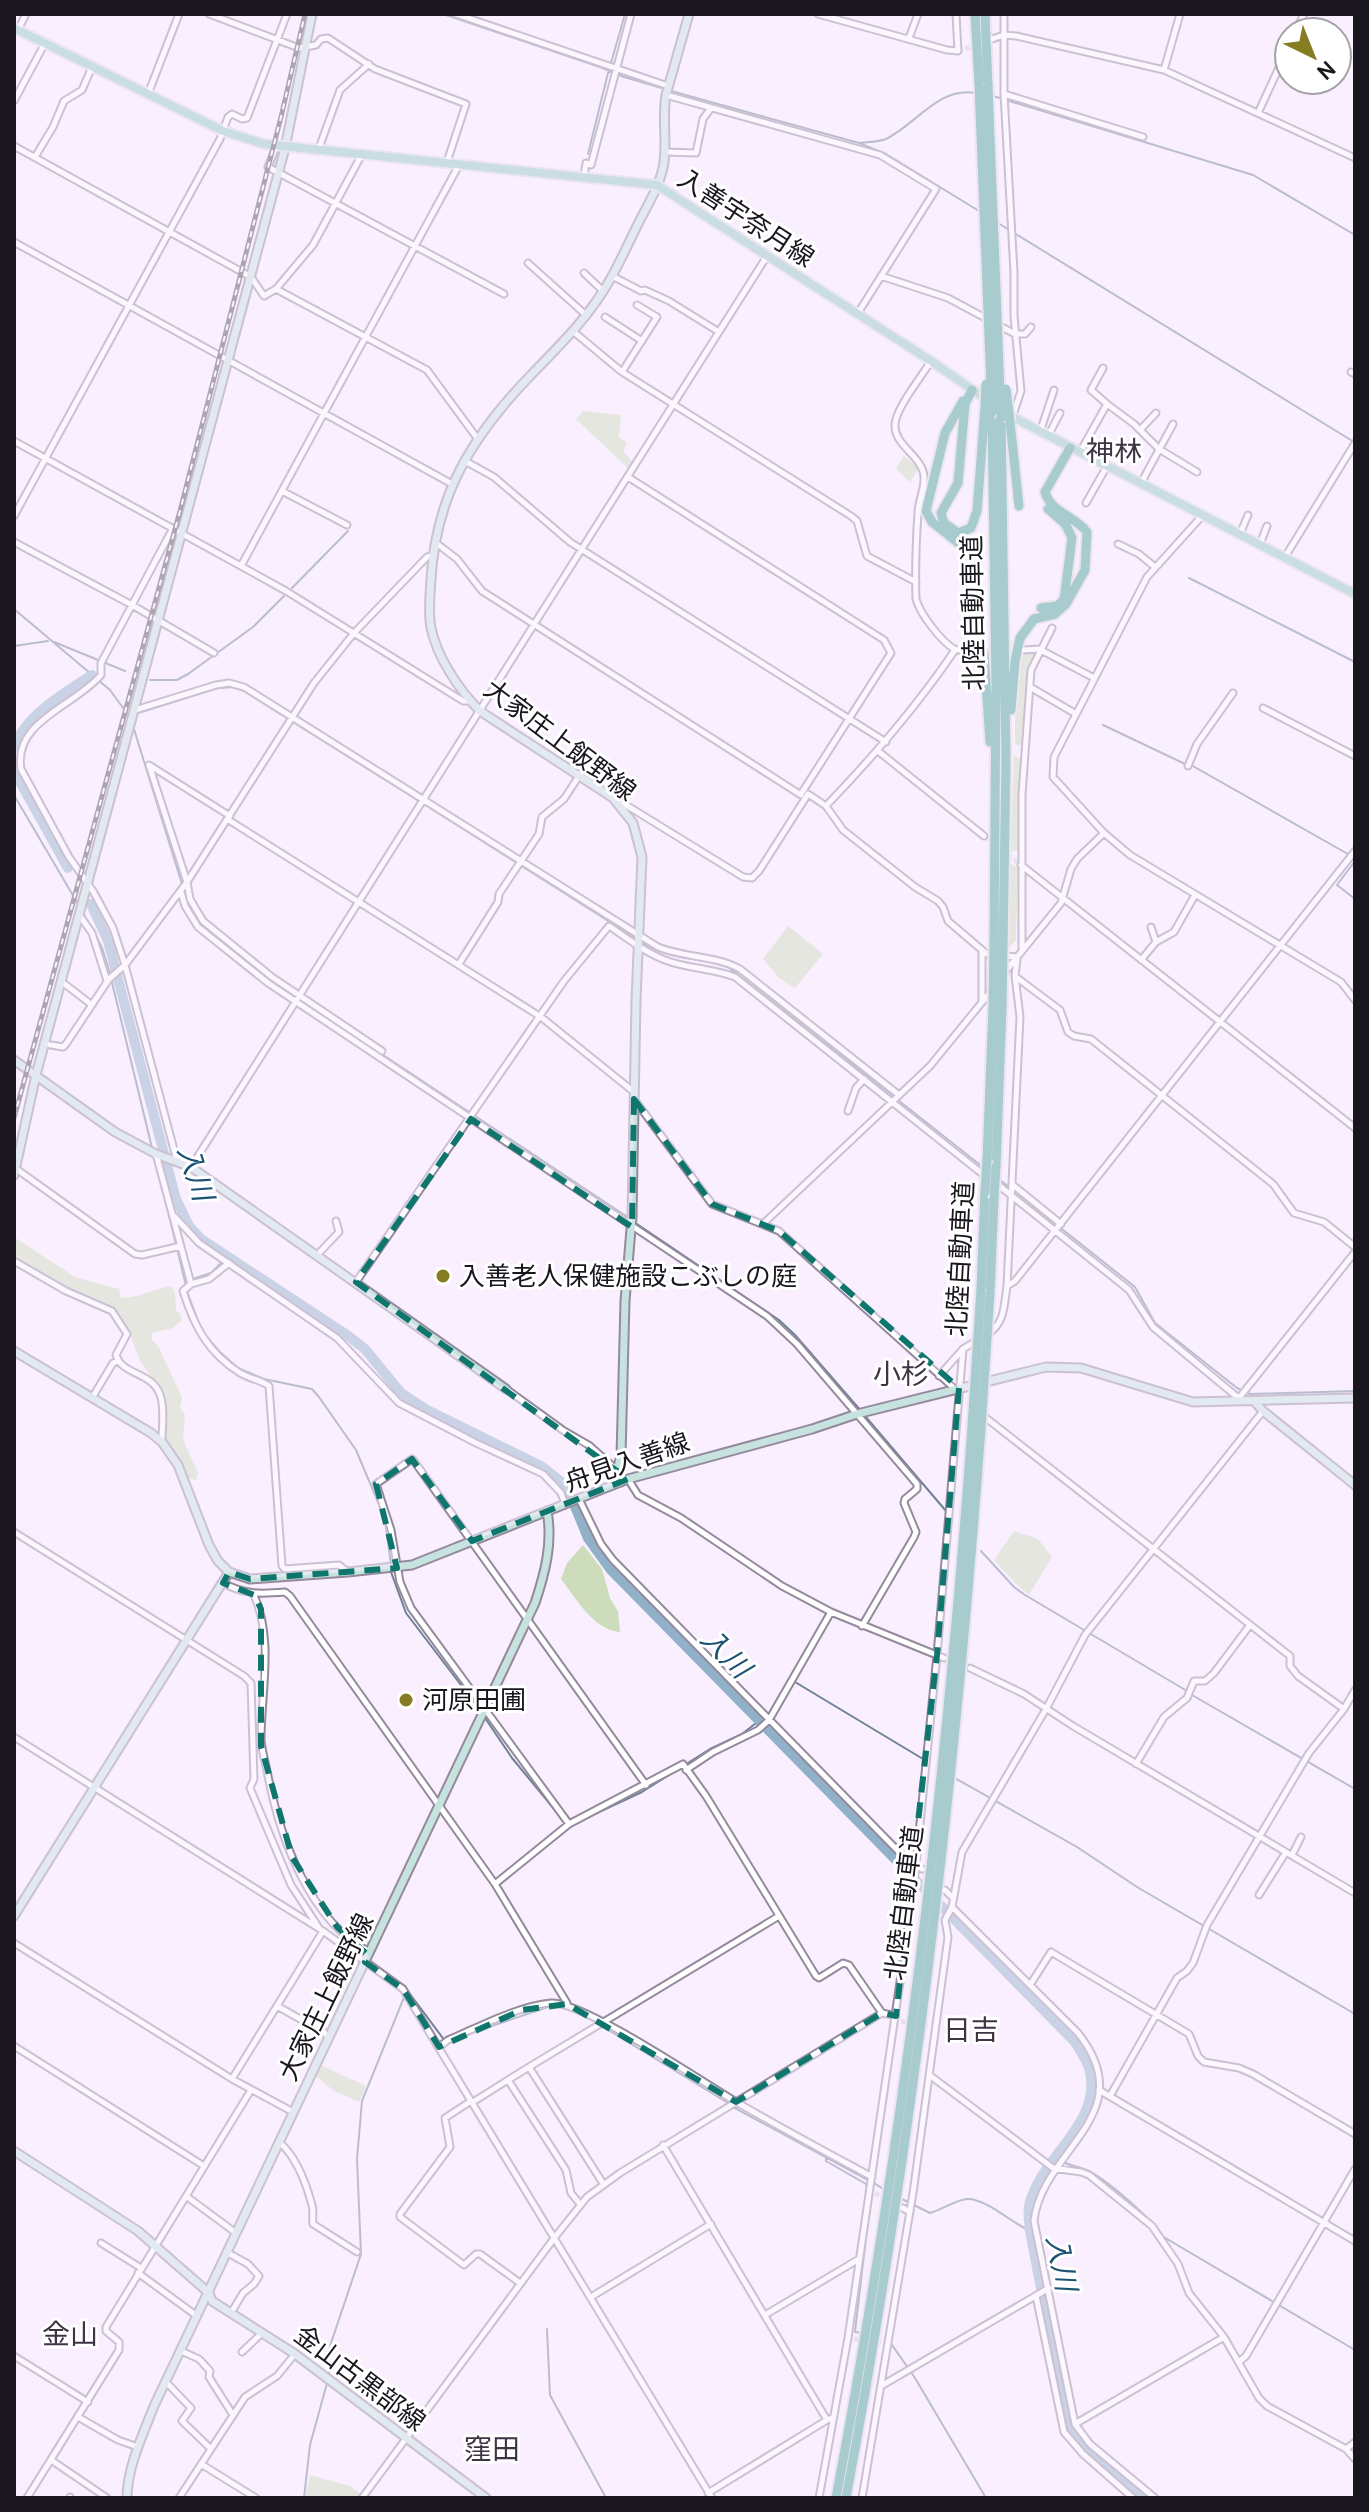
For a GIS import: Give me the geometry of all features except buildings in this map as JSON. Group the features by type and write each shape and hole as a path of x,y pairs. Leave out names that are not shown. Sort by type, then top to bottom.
{"highway":[{"name":"北陸自動車道","path":"975,14 984,86"},
{"name":"北陸自動車道","path":"927,1904 941,1888 963,1654 985,1291 994,1199 991,1163 1005,817 1000,416 984,86 985,14"},
{"path":"994,308 1000,416 1019,506"},
{"path":"972,390 965,404 958,483 941,513 944,523 958,533 967,532 975,519 1000,416"},
{"path":"958,547 928,517 926,504 945,433 972,390"},
{"name":"北陸自動車道","path":"998,946 995,833 1000,416"},
{"path":"1042,603 1053,607 1060,604 1065,596 1072,538 1066,525 1045,506 1042,496 1045,485 1075,451"},
{"path":"1005,817 1010,717 1018,644 1034,619 1055,614 1063,608 1086,566 1087,532 1053,507 1045,492 1075,451"},
{"path":"984,653 995,833"},
{"name":"北陸自動車道","path":"985,1291 985,1192 991,1163"},
{"name":"北陸自動車道","path":"846,2498 895,2202 893,2185 930,1878 976,1427"},
{"name":"北陸自動車道","path":"836,2498 895,2202"}],"main road":[{"path":"15,1170 36,1075 251,277 312,14"},
{"name":"大家庄上飯野線","path":"624,1480 617,1470 621,1456 632,1222 640,844 633,823 619,804 469,701 445,661 431,627 429,613 439,521 464,461 477,438 515,392 587,316 612,276 657,185 665,152 663,119 666,95 689,14"},
{"name":"入善宇奈月線","path":"16,29 223,131 280,148 657,185 931,361 972,390 1000,416 1107,466 1355,594"},
{"path":"14,1060 115,1132 158,1155 191,1167 506,1389"},
{"path":"14,1351 162,1442 178,1465 209,1545 229,1572 14,1916"},
{"name":"舟見入善線","path":"229,1572 250,1579 398,1568 431,1559 624,1480 857,1414 1034,1369 1061,1366 1102,1374 1182,1400 1203,1403 1355,1398"},
{"path":"1255,1402 1355,1485"},
{"name":"大家庄上飯野線","path":"127,2498 127,2486 154,2406 528,1619 539,1591 549,1549 547,1511"},
{"name":"金山古黒部線","path":"14,2151 156,2244 209,2293 212,2301 295,2354 486,2498"}],"street":[{"path":"16,29 26,14"},
{"path":"148,94 179,14"},
{"path":"209,14 299,48 316,45 321,39 328,38 369,64 466,104 447,164"},
{"path":"14,516 228,117 232,114 247,118 287,14"},
{"path":"456,14 668,86"},
{"path":"584,176 586,163 591,165 631,14"},
{"path":"818,14 958,51 956,14"},
{"path":"909,38 918,14"},
{"path":"1000,416 1021,391 1015,334 1004,94 1004,14"},
{"path":"1164,70 1180,14"},
{"path":"992,39 1004,35 1164,70 1355,158"},
{"path":"14,101 45,43"},
{"path":"318,151 340,90 369,64"},
{"path":"35,157 64,101 82,90 92,66"},
{"path":"1258,113 1273,81"},
{"path":"1004,94 1143,137"},
{"path":"666,95 880,155 936,189 858,314"},
{"path":"665,152 696,153 703,119 712,107"},
{"path":"14,146 251,277 264,296 276,289 313,245 361,156"},
{"path":"241,566 459,164"},
{"path":"277,172 504,294"},
{"path":"14,242 452,484"},
{"path":"191,1167 768,255"},
{"path":"528,263 587,316"},
{"path":"584,273 603,291"},
{"path":"612,276 669,301 719,332"},
{"path":"881,276 948,298 1015,334 1025,334 1031,327"},
{"path":"276,289 427,370 477,438"},
{"path":"622,372 657,317 637,305"},
{"path":"605,317 642,341"},
{"path":"574,332 622,372 851,516 857,521 867,556 916,582"},
{"path":"931,361 896,416 894,427 921,464 924,473 918,510 916,582 919,608 955,649 968,651"},
{"path":"1103,368 1091,390 1159,449 1197,472"},
{"path":"1044,435 1054,390"},
{"path":"1075,451 1107,404"},
{"path":"1044,435 1060,413"},
{"path":"1140,430 1156,413"},
{"path":"1140,483 1173,424"},
{"path":"14,441 289,593 463,701 469,701"},
{"path":"1285,557 1355,443"},
{"path":"464,461 494,477 570,542 886,742"},
{"path":"1086,503 1107,466"},
{"path":"619,804 626,805 743,877 752,878 891,653 884,640 628,477"},
{"path":"282,491 347,525"},
{"path":"1203,515 1147,577 1054,757 1053,777 1104,833 1130,855 1341,982 1355,1000"},
{"path":"1240,535 1248,515"},
{"path":"1259,544 1267,526"},
{"path":"173,528 102,660 98,679 27,735 19,756 21,769 69,857 113,928 175,1160"},
{"path":"14,542 214,653"},
{"path":"435,542 457,559 482,591 803,796 808,794 826,806 843,830 915,887 938,901 948,921 987,954 1020,954"},
{"path":"1118,544 1139,554 1155,567"},
{"path":"45,1044 63,1047 108,980 123,967 181,892 314,683 354,633 427,557 433,555"},
{"path":"939,1376 963,1349 996,1329 1001,1321 1007,1286 1020,1017 1015,976 1020,954 1024,767 1031,670 1052,628"},
{"path":"826,806 886,742 927,691 955,649"},
{"path":"1024,650 1039,649 1094,678"},
{"path":"135,710 229,683 244,687 614,919 667,961 718,970 735,977 1129,1290 1153,1327 1241,1400 1355,1249 1324,1222 1294,1213 1273,1184 1091,1039 1068,1032 1060,1010 1015,976"},
{"path":"1030,687 1076,714"},
{"path":"1188,766 1197,744 1233,693"},
{"path":"1263,708 1355,756"},
{"path":"878,751 984,836"},
{"path":"382,1051 272,977 203,921 190,899 149,765 541,1017 634,1096 712,1204 764,1223 788,1238 939,1376 957,1388"},
{"path":"459,964 498,902 499,894 539,834 542,817 564,799 579,776"},
{"path":"764,1223 943,1052 1064,898 1071,869 1077,859 1104,833"},
{"path":"1007,1286 1015,1281 1061,1224 1355,851"},
{"path":"1021,865 1355,1128"},
{"path":"181,892 185,906 198,927 296,1003 632,1222 783,1329 917,1484 917,1489 904,1503 916,1532 862,1626"},
{"path":"1141,960 1156,942 1174,932 1195,895"},
{"path":"80,916 92,933 108,980"},
{"path":"356,1282 564,981 614,919"},
{"path":"609,926 640,942 682,955 717,958 740,969 899,1095"},
{"path":"1151,927 1156,942"},
{"path":"982,950 982,1002"},
{"path":"62,982 92,1005"},
{"path":"848,1111 856,1088 864,1079"},
{"path":"158,1155 191,1284"},
{"path":"15,1170 135,1254 181,1246"},
{"path":"1013,1185 1061,1224"},
{"path":"174,1215 199,1243 337,1338 406,1407 543,1474 561,1493 565,1504"},
{"path":"317,1255 339,1232 336,1221"},
{"path":"14,1261 66,1291 112,1311 127,1334 116,1355 118,1361 152,1381 158,1391 162,1402 162,1442"},
{"path":"229,1263 209,1279 191,1284 183,1291 202,1338 215,1353 240,1373 269,1386 282,1566 285,1569 339,1565 348,1572"},
{"path":"819,2498 826,2481 830,2419 851,2338 860,2258 873,2192 872,2177 898,2019 941,1657 957,1388 963,1349"},
{"path":"92,1398 113,1363 118,1361"},
{"path":"506,1389 590,1446 617,1470"},
{"path":"957,1411 978,1412 988,1418 1290,1656 1290,1666 1298,1676 1344,1709"},
{"path":"862,2498 860,2488 881,2386 885,2343 931,2076 933,2028 948,1937 942,1922 952,1907 962,1852 1046,1709 1085,1635 1263,1411"},
{"path":"569,1824 403,1593 391,1530 376,1484 412,1459 646,1785"},
{"path":"624,1480 651,1504 681,1518 782,1586 862,1626 941,1657"},
{"path":"579,1499 613,1560 903,1856 915,1868 922,1869"},
{"path":"14,1532 251,1683 254,1779 250,1788 291,1885 321,1930"},
{"path":"223,1583 254,1595 285,1592 290,1596 495,1884 567,2004"},
{"path":"254,1595 261,1609 265,1633 261,1746 275,1809 301,1877 337,1927 403,1989 710,2495 830,2419"},
{"path":"686,1770 769,1720 831,1612"},
{"path":"1136,1764 1164,1717 1187,1698 1194,1681 1205,1681 1214,1673 1250,1625"},
{"path":"970,1668 1012,1687 1355,1893"},
{"path":"1110,2096 1177,1978 1193,1963 1207,1925 1309,1753 1355,1690"},
{"path":"14,1737 321,1930 368,1956"},
{"path":"495,1884 569,1824 683,1764 706,1796 816,1976 819,1978 843,1963 849,1965 882,2013 898,2019"},
{"path":"1259,1895 1301,1837"},
{"path":"941,1888 953,1899"},
{"path":"913,1893 927,1904"},
{"path":"952,1907 1091,2050 1098,2069 1097,2103 1088,2125 1041,2191 1034,2221 1075,2424 1090,2444 1155,2498"},
{"path":"520,2283 480,2254 464,2265 400,2217 450,2147 445,2118 779,1916"},
{"path":"232,2079 321,1930"},
{"path":"14,1943 232,2079 293,2112"},
{"path":"1030,1985 1051,1952 1189,2034 1198,2056 1204,2062 1239,2068 1253,2074 1355,2134"},
{"path":"439,2047 448,2040 522,2010 552,2003 567,2004 604,2022 736,2102 872,2177"},
{"path":"277,2006 319,2026 329,2038"},
{"path":"362,2498 580,2204 663,2145 882,2013"},
{"path":"14,2046 204,2166"},
{"path":"529,2067 604,2185"},
{"path":"931,2076 1042,2161 1056,2168 1089,2175 1146,2219 1178,2264 1189,2293 1240,2361 1259,2398 1267,2406 1346,2449 1355,2459"},
{"path":"508,2080 566,2170 571,2193 580,2204"},
{"path":"27,2498 119,2350 119,2342 106,2331 106,2327 251,2090"},
{"path":"1099,2090 1355,2241"},
{"path":"279,2142 291,2153 311,2203 313,2224 357,2252"},
{"path":"663,2145 830,2419"},
{"path":"1240,2361 1246,2356 1355,2169"},
{"path":"186,2196 237,2233"},
{"path":"895,2202 910,2212"},
{"path":"591,2297 711,2224"},
{"path":"101,2243 198,2317"},
{"path":"228,2253 248,2264 259,2276 243,2293 231,2313"},
{"path":"765,2315 860,2258"},
{"path":"881,2386 1049,2288"},
{"path":"1036,2296 1064,2432 1083,2454 1133,2498"},
{"path":"242,2352 263,2333"},
{"path":"1075,2424 1224,2337"},
{"path":"181,2351 199,2359 210,2371 209,2377 233,2415"},
{"path":"179,2498 245,2397 277,2376 295,2354"},
{"path":"14,2356 88,2402"},
{"path":"166,2382 191,2408 182,2421 211,2449"},
{"path":"78,2417 118,2440 139,2447"},
{"path":"1346,2449 1355,2442"},
{"path":"51,2460 107,2498"},
{"path":"201,2464 256,2498"}],"highlighted area":[{"path":"634,1099 712,1204 779,1231 959,1388 937,1655 896,2016 882,2013 736,2102 567,2004 522,2010 439,2047 403,1989 365,1962 368,1955 337,1927 292,1857 261,1746 261,1609 254,1595 223,1583 229,1572 250,1579 397,1568 376,1484 412,1459 472,1541 628,1479 356,1282 471,1119 632,1227"}],"green space":[{"path":"583,411 621,415 619,437 627,443 623,451 634,463 630,470 576,419"},
{"path":"904,456 919,468 910,482 896,469"},
{"path":"1020,652 1033,652 1034,655 1027,672 1024,739 1020,746 1015,744 1015,719"},
{"path":"1014,755 1021,760 1018,850 1010,852"},
{"path":"1010,863 1018,868 1016,940 1009,948"},
{"path":"788,926 823,954 795,988 779,978 763,959"},
{"path":"14,1239 75,1277 119,1289 121,1298 171,1286 175,1293 176,1311 182,1320 173,1328 152,1333 152,1340 158,1346 182,1397 180,1408 185,1415 183,1440 198,1473 196,1480 185,1474 164,1436 164,1400 113,1308 66,1289 14,1255"},
{"path":"1014,1531 1038,1539 1052,1557 1029,1595 994,1560"},
{"path":"583,1545 602,1569 610,1598 618,1611 620,1632 610,1630 593,1619 561,1579 567,1563"},
{"path":"318,2064 366,2086 359,2102 334,2091 314,2075"},
{"path":"310,2475 350,2486 361,2494 360,2498 305,2498"}],"waterway":[{"path":"443,14 665,89"},
{"path":"611,63 625,14"},
{"path":"588,154 609,69"},
{"path":"671,91 859,143 886,154 979,211"},
{"path":"860,143 886,139 950,95 975,93"},
{"path":"993,96 1253,175 1355,235"},
{"path":"998,223 1354,442"},
{"path":"292,588 348,531"},
{"path":"1189,578 1355,662"},
{"path":"150,680 177,680 188,674 253,627 284,596"},
{"path":"14,609 110,690 129,716"},
{"path":"14,646 48,641"},
{"path":"54,642 125,671"},
{"name":"入川","path":"14,747 37,715 92,675"},
{"path":"138,713 218,688 233,687 419,801"},
{"path":"1103,725 1185,764"},
{"path":"133,726 182,884"},
{"path":"1191,765 1355,858"},
{"name":"入川","path":"14,771 68,868"},
{"path":"14,795 78,904"},
{"path":"424,804 635,938"},
{"path":"1355,861 1337,885 1355,899"},
{"path":"184,890 196,918 204,928 291,994 629,1218"},
{"name":"入川","path":"91,904 108,941 176,1199 189,1226 201,1239 365,1349 401,1393 427,1410 541,1466 559,1480 574,1504 588,1538 611,1570 1074,2041 1089,2068 1091,2088 1088,2106 1080,2123 1035,2188 1029,2206 1030,2231 1066,2418 1089,2452 1142,2498"},
{"path":"83,913 92,929"},
{"path":"95,934 109,970 152,1148"},
{"path":"641,942 662,952 728,967 893,1096"},
{"path":"898,1100 984,1168"},
{"path":"157,1166 188,1294 201,1329"},
{"path":"999,1179 1009,1187"},
{"path":"1014,1191 1135,1287 1155,1323 1237,1388 1250,1394 1355,1391"},
{"path":"634,1222 779,1320 861,1411"},
{"path":"190,1280 211,1273 222,1262"},
{"path":"205,1335 238,1368 264,1379 312,1389 356,1450 383,1514"},
{"path":"865,1416 946,1511"},
{"path":"385,1520 391,1565"},
{"path":"981,1551 1025,1595 1187,1691"},
{"path":"391,1572 406,1613 480,1710"},
{"path":"795,1682 923,1759"},
{"path":"762,1722 787,1683"},
{"path":"1192,1695 1355,1789"},
{"path":"483,1715 512,1758 559,1815"},
{"path":"569,1826 642,1792 710,1749 742,1734 760,1720"},
{"path":"953,1777 1077,1847 1137,1887 1355,2014"},
{"path":"304,2498 310,2445 329,2376 329,2349 361,2254 357,2159 362,2101 407,1990 445,2041"},
{"path":"462,2036 551,2006"},
{"path":"587,2017 728,2103"},
{"path":"733,2107 868,2180"},
{"path":"826,2158 826,2161 866,2184 868,2192"},
{"path":"1054,2159 1092,2173 1137,2209 1162,2236 1355,2350"},
{"path":"874,2183 885,2190"},
{"path":"902,2199 930,2213 962,2200 974,2200 1030,2231"},
{"path":"862,2333 855,2332 870,2203"},
{"path":"547,2329 550,2395 606,2498"},
{"path":"890,2342 915,2378 986,2498"}],"tunnel":[{"path":"958,51 976,45"},
{"path":"968,651 987,651"},
{"path":"984,836 1021,865"},
{"path":"901,2021 930,2027"},
{"path":"875,2193 887,2200"},
{"path":"854,2339 882,2343"}],"railway":[{"path":"14,1118 180,511 305,14"}],"place":[{"name":"入善老人保健施設こぶしの庭","path":"443,1276"},
{"name":"河原田圃","path":"406,1700"}],"district":[{"name":"神林","path":"1114,451"},
{"name":"小杉","path":"901,1374"},
{"name":"日吉","path":"971,2030"},
{"name":"金山","path":"70,2334"},
{"name":"窪田","path":"492,2449"}]}
